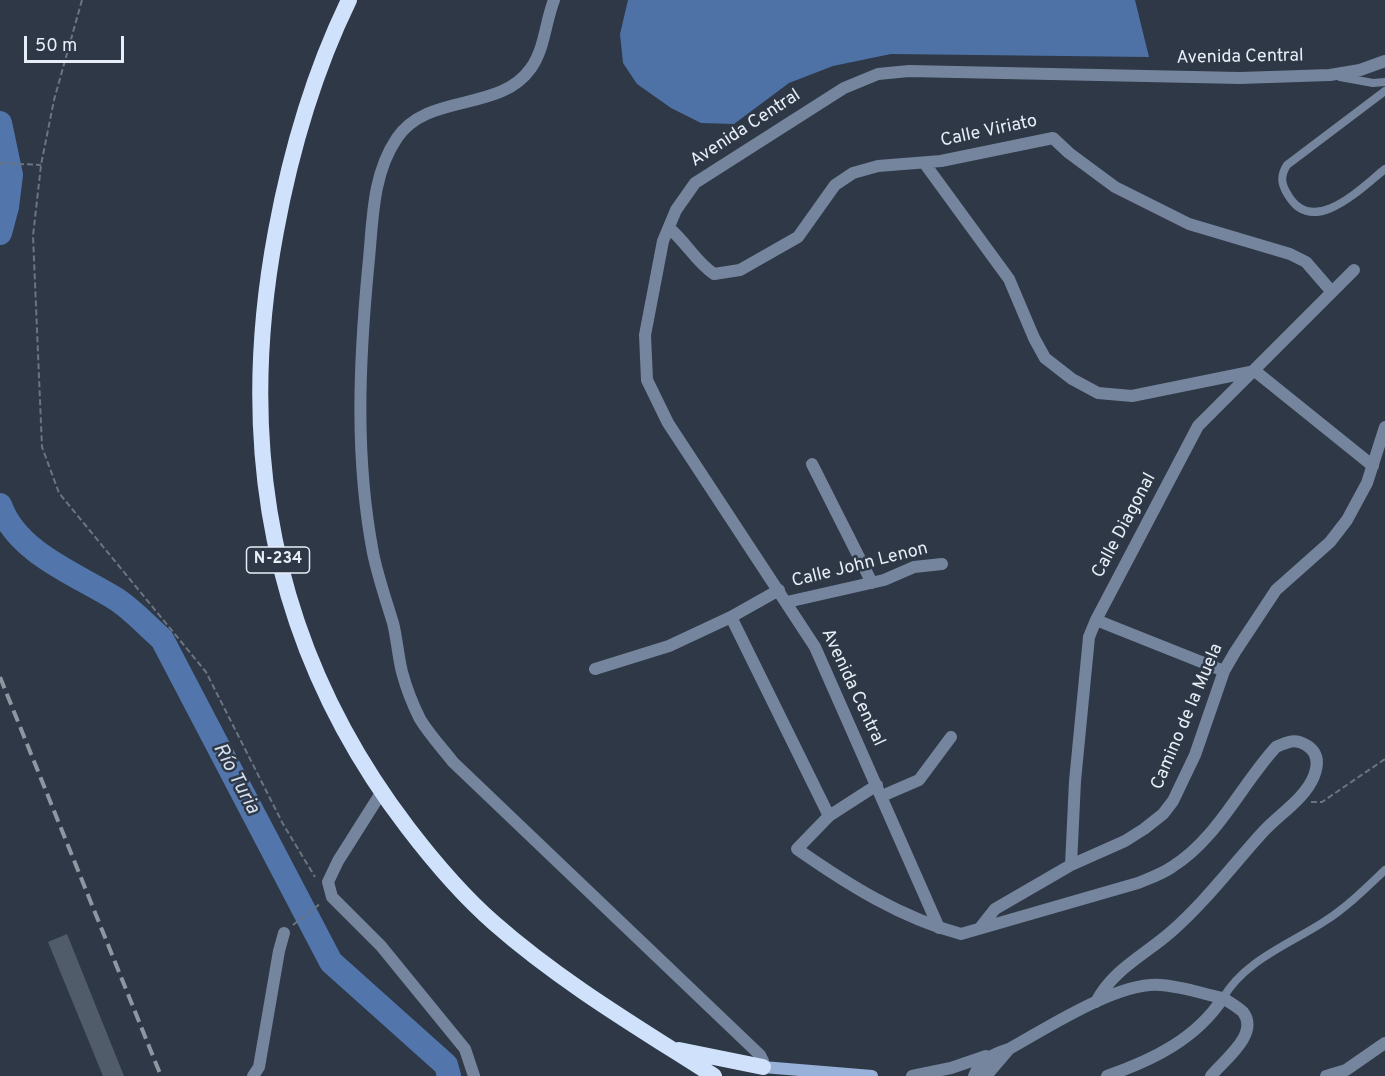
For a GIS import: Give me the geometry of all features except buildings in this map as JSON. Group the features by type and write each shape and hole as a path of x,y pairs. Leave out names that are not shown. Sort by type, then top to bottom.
{"highway":[{"name":"N-234","path":"349,0 311,87 291,158 268,272 261,339 259,413 266,494 279,565 300,633 322,687 349,741 381,793 432,859 493,922 553,970 707,1073"},
{"path":"669,1048 763,1067"}],"main road":[{"path":"763,1067 872,1076"}],"street":[{"path":"554,0 540,50 529,71 508,88 495,94 460,103 418,118 398,136 381,171 376,193 363,320 359,407 362,471 373,554 395,631 402,672 420,718 453,762 760,1055 763,1067"},
{"name":"Avenida Central","path":"939,928 816,647 668,423 647,380 645,335 663,241 676,210 695,183 844,88 878,74 909,71 1240,78 1330,75 1360,70 1385,61"},
{"name":"Calle Viriato","path":"669,228 683,240 705,268 714,274 740,270 798,237 835,185 853,173 887,165 925,164 1053,138 1069,153 1115,187 1178,219 1290,254 1306,262 1332,292"},
{"path":"925,164 1009,279 1045,358 1072,379 1098,393 1132,396 1255,371 1373,466"},
{"name":"Calle Diagonal","path":"1071,865 1075,781 1089,637 1096,620 1198,426 1354,270"},
{"name":"Camino de la Muela","path":"980,928 995,909 1071,865 1125,841 1163,814 1173,801 1195,755 1224,671 1276,590 1330,542 1343,525 1367,483 1385,427"},
{"path":"812,464 872,583"},
{"name":"Calle John Lenon","path":"788,602 872,583 914,567 942,564"},
{"path":"595,669 669,646 731,617 779,590"},
{"path":"731,617 829,816"},
{"path":"1096,620 1224,671"},
{"path":"951,737 919,780 879,791 829,816 797,849 832,873 887,905 939,928 961,934 1138,883 1173,867 1203,841 1276,747 1293,740 1299,741 1312,749 1317,756 1318,765 1311,783 1171,932 1110,980 1096,1002"},
{"path":"381,793 338,861 328,882 332,897 381,945 450,1029 465,1049 474,1076"},
{"path":"253,1076 259,1066 284,933"},
{"path":"974,1076 977,1068 985,1060 1002,1054 1096,1002 1131,988 1160,985 1223,998 1242,1011 1248,1022 1247,1032 1211,1076"},
{"path":"1107,1076 1130,1068 1183,1040 1211,1016 1223,998"},
{"path":"1326,1076 1346,1070 1385,1043"},
{"path":"912,1076 1002,1054"},
{"path":"986,1076 1002,1054"},
{"path":"998,1076 1002,1054"}],"lane":[{"path":"1330,75 1373,83 1385,82"},
{"path":"1385,91 1287,165 1282,174 1282,185 1292,202 1312,212 1323,212 1335,207 1385,169"},
{"path":"1223,998 1232,984 1249,968 1326,921 1349,904 1385,870"}],"path":[{"path":"82,0 54,100 41,165 33,236 42,447 59,493 206,672 283,824 314,875 332,897"},
{"path":"0,163 41,165"},
{"path":"1293,802 1322,802 1385,759"},
{"path":"297,922 310,910"}],"shaded area":[{"path":"628,0 1135,0 1149,57 891,54 833,66 789,83 734,124 701,123 671,108 637,84 623,63 620,34"}],"waterway":[{"name":"Río Turia","path":"0,123 11,175 7,207 0,233"},
{"name":"Río Turia","path":"0,505 8,522 34,549 49,561 122,603 162,639 331,962 446,1065 449,1076"}],"railway":[{"path":"0,677 161,1076"}]}
